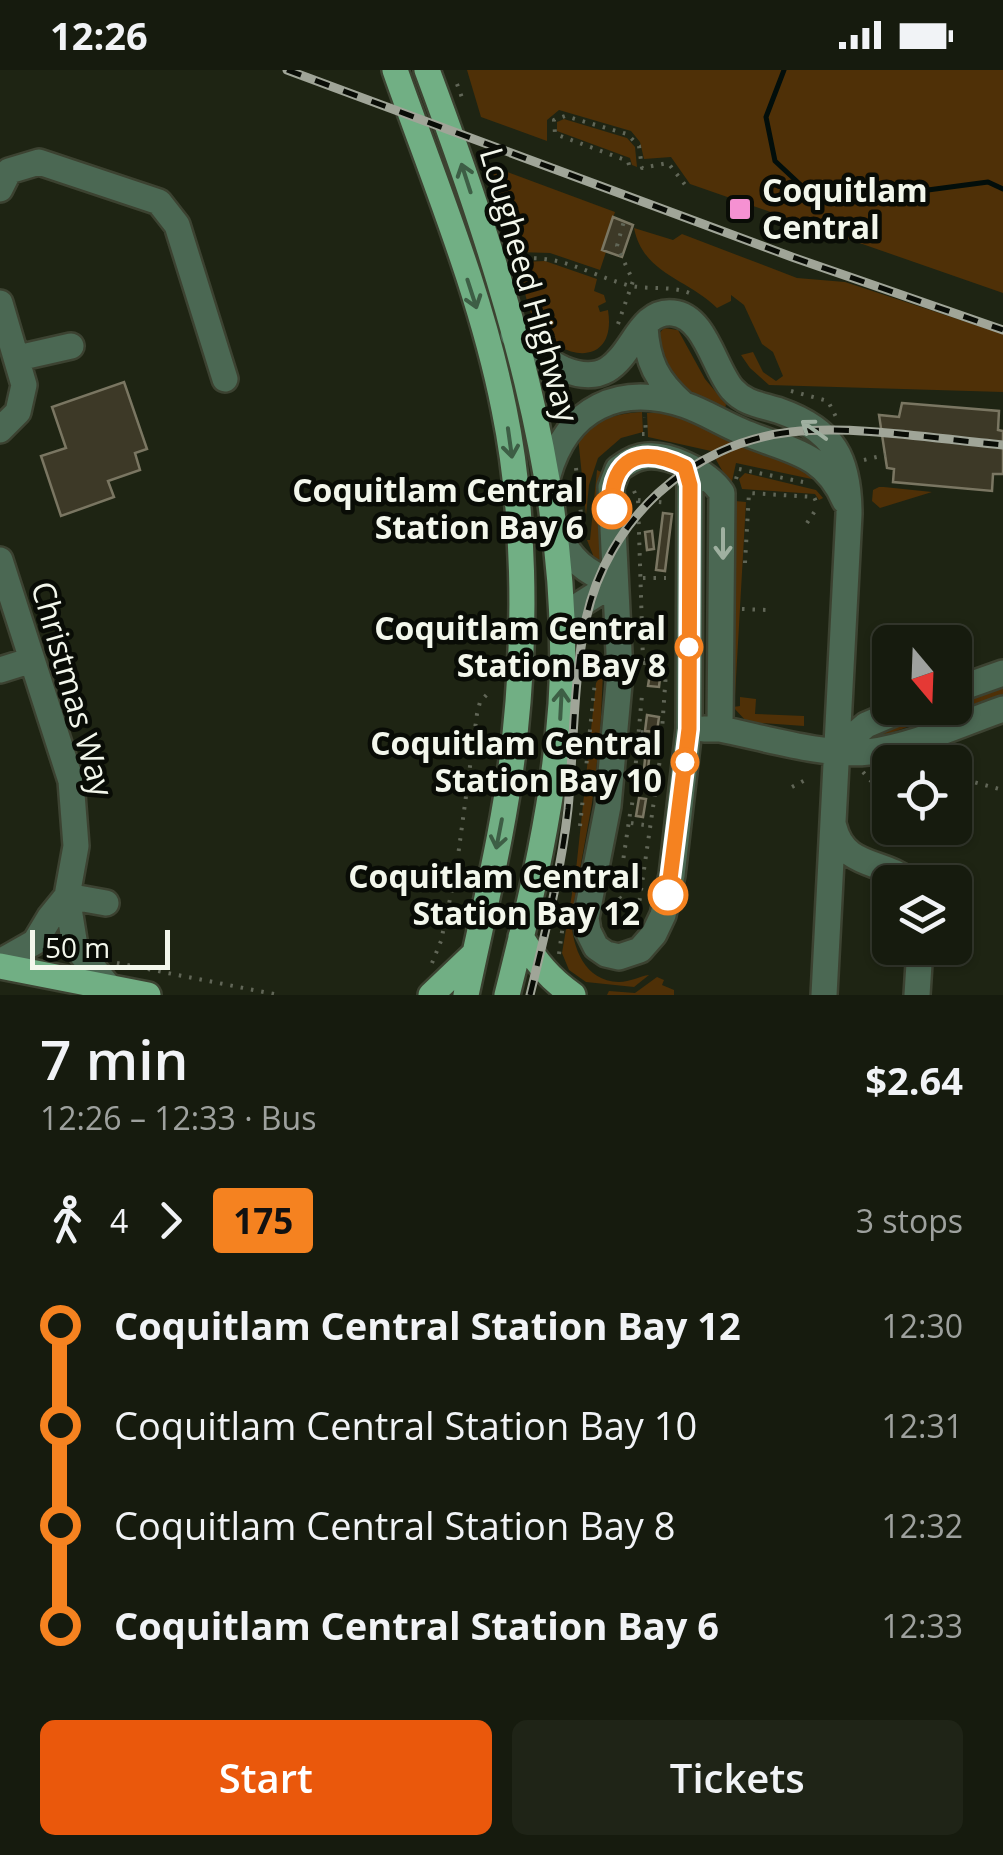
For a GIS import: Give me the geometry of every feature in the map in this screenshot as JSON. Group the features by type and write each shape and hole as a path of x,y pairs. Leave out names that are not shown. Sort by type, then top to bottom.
{"main road":[{"name":"Lougheed Highway","path":"395,70 494,366 515,485 520,598 515,733 507,794 466,995"},
{"name":"Lougheed Highway","path":"427,70 464,171 512,335 548,475 556,532 562,616 556,756 507,995"},
{"path":"521,938 555,983 573,995"},
{"path":"428,984 474,954"},
{"path":"0,964 148,995"}],"street":[{"path":"0,189 9,171 39,162 159,202 176,225 225,379"},
{"path":"0,303 24,385 18,412 0,430"},
{"path":"512,335 561,368 596,375 614,366 658,315 668,312 684,316 700,334 733,390 737,405 734,414 712,418"},
{"path":"645,327 651,366 667,390 685,405 712,418 822,464 840,490 849,514"},
{"path":"18,358 71,346"},
{"path":"733,390 748,401 804,421 832,444 847,471 849,514 824,995"},
{"path":"548,475 568,428 600,406 641,397 685,405"},
{"path":"685,467 690,485 672,874 654,934 640,950 625,957 606,954 591,939 586,918 608,806 618,718 620,672 611,487 618,469 632,460 654,456 685,467 708,478 723,499 720,728"},
{"path":"556,532 570,558 587,572 614,583"},
{"name":"Christmas Way","path":"0,560 72,792 76,846 67,896 74,946 108,987"},
{"path":"562,616 614,583"},
{"path":"0,670 32,660"},
{"path":"972,684 1003,673"},
{"path":"680,726 720,728 836,751 862,752 884,749 1003,708"},
{"path":"836,751 872,722"},
{"path":"834,824 838,839 853,857 876,865"},
{"path":"67,896 106,904"},
{"name":"Christmas Way","path":"0,964 35,942 67,896"},
{"path":"918,995 919,965"}],"path":[{"path":"456,82 466,110"},
{"path":"629,165 628,161 560,136 552,130 554,120 565,116 627,134 638,146 642,168 668,163 686,186"},
{"path":"614,335 633,282 616,246 624,222"},
{"path":"513,260 546,257 599,275"},
{"path":"557,389 564,420"},
{"path":"645,412 646,434"},
{"path":"859,461 885,454"},
{"path":"575,459 584,542"},
{"path":"736,486 740,469 816,485"},
{"path":"744,570 749,492 814,497 818,506 807,523"},
{"path":"638,500 676,503"},
{"path":"642,578 666,576"},
{"path":"742,608 768,610"},
{"path":"638,911 658,777 667,647"},
{"path":"643,663 666,662"},
{"path":"428,984 456,871 477,714 480,702 490,691"},
{"path":"640,732 662,734 680,726"},
{"path":"862,773 872,780"},
{"path":"636,775 658,777"},
{"path":"792,787 809,778"},
{"path":"972,782 1003,790"},
{"path":"629,823 651,826"},
{"path":"106,958 210,984 279,995"}],"shaded area":[{"path":"467,70 1003,70 1003,293 690,184 671,157 644,159 640,142 631,131 559,110 547,120 547,141 481,117"},
{"path":"564,119 627,138 635,147 637,167 630,158 557,131 557,122"},
{"path":"491,166 615,212 602,250 606,252 600,270 550,253 517,252"},
{"path":"634,228 673,240 682,234 797,278 845,282 1003,334 1003,392 769,385 741,355 753,352 763,372 776,381 783,376 744,305 731,295 731,301 717,308 668,274 647,256"},
{"path":"545,261 597,279 594,291 604,295 606,302 598,306 600,312 608,310 609,328 597,349 586,353 561,347 534,321 519,267 521,262"},
{"path":"664,328 678,330 705,379 726,404 725,411 703,406 667,376 655,338"},
{"path":"642,412 643,432 621,438 598,458 589,485 586,515 578,437 608,418"},
{"path":"663,412 801,464 821,481 736,463 731,486 711,451 648,437 647,413"},
{"path":"597,470 601,472 599,492 607,560 591,562 593,555 587,540"},
{"path":"745,473 816,490 823,498 819,500 815,494 742,489 739,479"},
{"path":"879,487 932,492 880,508 872,501 873,490"},
{"path":"735,501 746,502 732,696"},
{"path":"603,672 592,803 571,919 574,941 589,969 597,976 619,982 649,975 634,987 586,982 569,970 562,953 576,870 596,683"},
{"path":"1003,684 1003,694 972,705 972,694"},
{"path":"740,697 756,699 755,714 804,716 804,726 747,722 733,707 740,706"},
{"path":"886,725 913,725 867,741 865,738"},
{"path":"657,977 664,980 662,985 674,990 674,995 607,995 609,991 635,993"}],"building":[{"path":"613,217 633,225 622,257 602,250"},
{"path":"124,382 147,449 135,453 140,470 108,481 114,497 61,516 41,456 66,448 52,407"},
{"path":"902,403 999,411 1003,474 993,474 992,491 893,482 894,469 887,468 879,415 899,417"},
{"path":"663,513 672,514 665,571 656,570"},
{"path":"652,531 654,549 647,550 645,532"},
{"path":"651,667 661,669 659,687 648,686"},
{"path":"647,715 659,717 657,732 645,731"},
{"path":"647,740 651,741 648,769 644,769"},
{"path":"639,798 646,799 643,817 636,816"}],"waterway":[{"path":"784,70 766,117 775,161 805,189 845,201 988,182 1003,189"}],"railway":[{"path":"287,70 792,257 1003,330"},
{"path":"530,995 565,833 576,690 586,619 597,583 633,520 687,470 754,439 791,432 843,430 1003,445"}],"bus line":[{"name":"175","path":"612,509 611,487 618,469 632,460 654,456 685,467 690,485 689,729 668,895"}],"place":[{"name":"Coquitlam Central","path":"740,209"},
{"name":"Coquitlam Central Station Bay 6","path":"612,509"},
{"name":"Coquitlam Central Station Bay 8","path":"689,647"},
{"name":"Coquitlam Central Station Bay 10","path":"685,762"},
{"name":"Coquitlam Central Station Bay 12","path":"668,895"}]}
